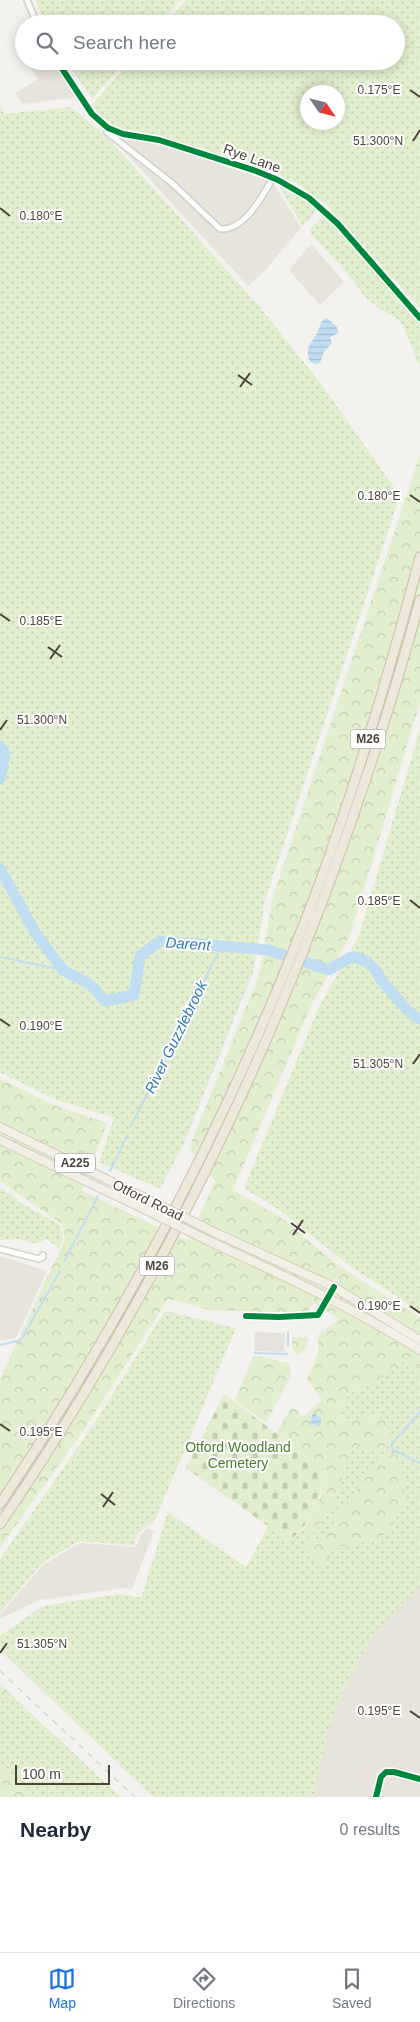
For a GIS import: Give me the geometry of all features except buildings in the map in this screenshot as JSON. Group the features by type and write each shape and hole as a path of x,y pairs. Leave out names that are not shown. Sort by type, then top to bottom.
{"highway":[{"name":"M26","path":"0,1504 66,1402 143,1270 221,1116 306,918 365,749 388,675 420,557"},
{"name":"M26","path":"0,1524 74,1409 157,1267 222,1139 287,993 316,921 369,773 420,600"}],"main road":[{"name":"Otford Road","path":"0,1127 334,1287"},
{"name":"Otford Road","path":"0,1140 327,1297"},
{"name":"A225","path":"334,1287 420,1340"},
{"name":"A225","path":"327,1297 381,1326 420,1350"}],"street":[{"path":"27,0 33,15"},
{"name":"Rye Lane","path":"63,70 92,114 108,128 123,134 159,140 273,178 309,198 338,224 420,318"},
{"path":"108,128 107,132 173,184 220,229 229,230 242,221 273,178"},
{"path":"0,1249 39,1259 43,1255"},
{"path":"246,1316 318,1315 334,1287"},
{"path":"376,1797 381,1778 385,1773 391,1771 420,1779"}],"shaded area":[{"path":"32,70 61,70 78,97 23,104 15,93 38,79"},
{"path":"111,137 160,143 272,182 301,227 265,271 248,286"},
{"path":"311,244 344,282 320,305 289,270"},
{"path":"0,1256 47,1271 16,1338 0,1341"},
{"path":"255,1332 285,1333 284,1352 254,1351"},
{"path":"148,1528 154,1531 132,1589 122,1588 40,1600 0,1619 0,1615 43,1565 80,1543 136,1547 140,1535"},
{"path":"420,1586 420,1797 313,1797 328,1730 347,1681 378,1628"}],"green space":[{"path":"36,0 180,0 167,15 42,15"},
{"path":"186,0 420,0 420,308 327,205 296,183 259,167 161,136 118,128 100,115 92,105 123,70 405,70 405,15 173,15"},
{"path":"73,70 118,70 92,99"},
{"path":"0,102 4,114 71,107 107,137 259,306 325,389 400,496 265,901 253,972 183,1146 160,1189 99,1162 114,1118 54,1099 0,1072"},
{"path":"278,184 318,209 303,226"},
{"path":"324,214 420,321 420,366 403,325 396,318 366,298 341,266 312,235 310,230"},
{"path":"420,455 420,702 351,933 311,1006 233,1190 279,1216 339,1266 420,1318 420,1367 404,1361 378,1381 349,1394 339,1412 344,1421 385,1414 392,1441 377,1451 359,1446 348,1453 336,1500 314,1533 304,1529 321,1496 324,1469 276,1433 291,1408 296,1409 302,1417 322,1400 307,1379 318,1353 318,1335 339,1319 314,1303 306,1313 210,1310 168,1299 83,1431 0,1548 0,1379 65,1239 62,1224 0,1181 0,1079 54,1105 107,1123 82,1191 188,1241 215,1181 189,1148 260,972 272,900"},
{"path":"420,729 420,1312 347,1264 284,1213 244,1188 318,1009 359,936"},
{"path":"0,1187 26,1206 60,1225 63,1238 59,1248 46,1239 37,1244 19,1239 0,1240"},
{"path":"165,1311 236,1328 155,1520 138,1533 134,1545 79,1541 42,1563 0,1613 0,1559 94,1424"},
{"path":"292,1337 309,1337 306,1348 298,1356 292,1348"},
{"path":"254,1355 289,1363 291,1376 266,1423 235,1400"},
{"path":"404,1361 420,1367 420,1586 378,1628 347,1681 328,1730 313,1797 153,1797 0,1650 0,1636 43,1606 120,1594 141,1598 168,1512 246,1567 269,1526 289,1541 304,1529 314,1533 336,1500 348,1453 359,1446 377,1451 384,1414 344,1421 339,1412 349,1394 378,1381","holes":["382,1537 333,1549 300,1547 323,1538"]},
{"name":"Otford Woodland Cemetery","path":"224,1394 324,1469 318,1500 314,1509 298,1533 289,1541 186,1468"},
{"path":"389,1455 399,1456 404,1481 405,1505 382,1537 333,1549 325,1571 299,1546 323,1538 370,1469"},
{"path":"0,1684 25,1708 0,1693"},
{"path":"0,1693 25,1708 121,1797 36,1797 0,1765"},
{"path":"0,1765 36,1797 0,1797"}],"water":[{"path":"327,318 337,327 338,333 330,337 332,343 324,352 320,363 316,364 310,362 308,348 322,322"},
{"path":"313,1413 322,1419 319,1427 310,1423"}],"waterway":[{"name":"Darent","path":"0,746 5,755 0,779"},
{"name":"Darent","path":"0,869 36,934 63,970 91,985 105,1001 134,995 140,956 160,941 268,950 329,970 354,957 366,961 375,969 382,981 408,1011 420,1019"},
{"name":"River Guzzlebrook","path":"131,1126 221,947"},
{"path":"0,957 63,970"},
{"name":"River Guzzlebrook","path":"110,1171 127,1136"},
{"name":"River Guzzlebrook","path":"65,1260 98,1196"},
{"name":"River Guzzlebrook","path":"0,1345 21,1340 60,1271"},
{"path":"288,1332 288,1346"},
{"path":"255,1353 287,1354"},
{"path":"420,1412 391,1445 393,1450 420,1463"}],"railway":[{"path":"0,1671 135,1797"}],"cycle path":[{"path":"63,70 92,114 108,128 123,134 159,140 256,171 278,180 309,198 338,224 420,318"},
{"path":"246,1316 318,1315 334,1287"},
{"path":"376,1797 381,1777 386,1772 394,1772 420,1779"}]}
